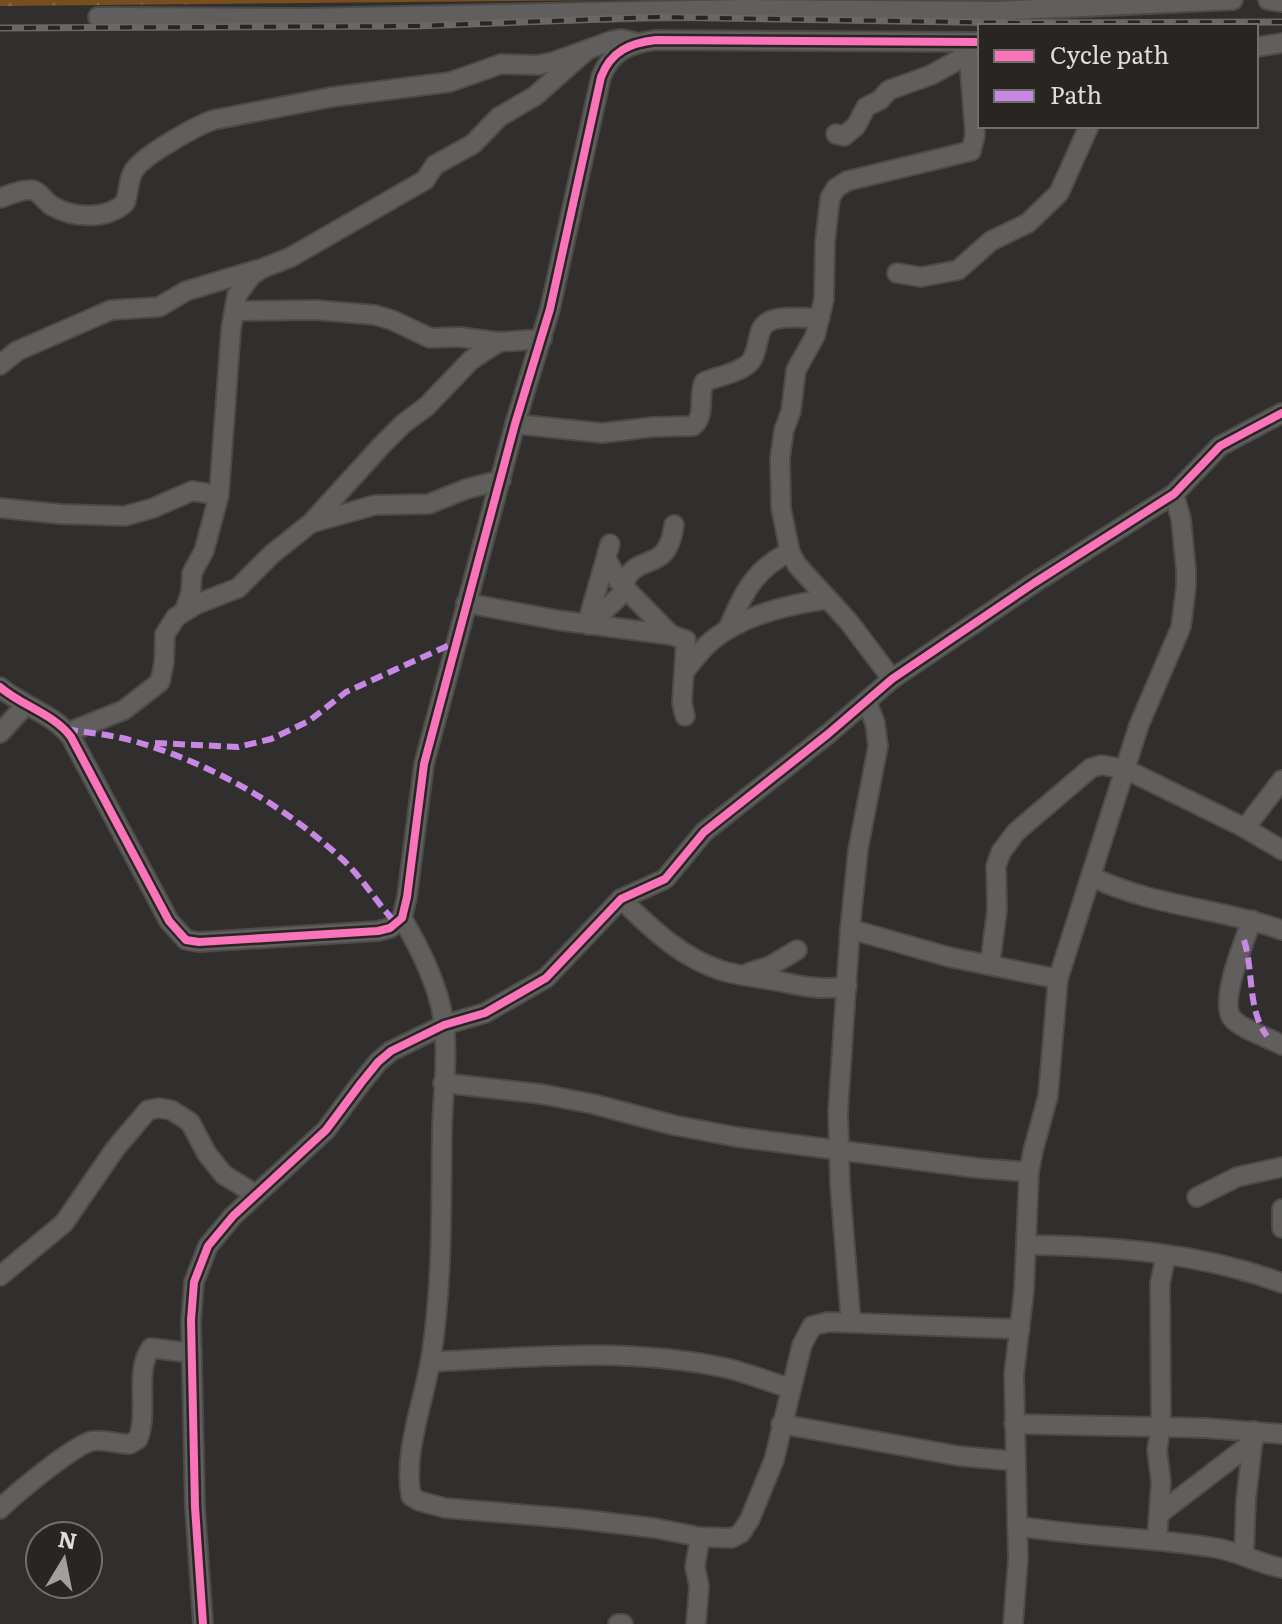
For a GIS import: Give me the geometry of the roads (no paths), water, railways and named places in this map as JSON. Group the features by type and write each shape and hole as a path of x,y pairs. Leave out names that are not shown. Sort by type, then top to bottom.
{"street":[{"path":"98,17 304,18 746,9 997,11 1233,0"},
{"path":"1268,0 1282,2"},
{"path":"0,198 29,190 36,191 49,204 62,210 87,215 109,213 125,203 134,170 177,138 205,123 332,97 450,82 501,64 538,65 553,62 621,39 636,42 976,46"},
{"path":"636,42 606,63 601,77 542,339 515,424 424,764 411,875 402,918 428,971 444,1025 441,1252 438,1307 430,1362 414,1437 409,1486 411,1496 445,1508 578,1519 700,1537 732,1538 745,1527 774,1460 802,1345 812,1326 828,1322 1020,1329"},
{"path":"1258,47 1282,43"},
{"path":"836,134 844,136 856,126 866,107 880,100 889,90 931,75 976,46"},
{"path":"892,679 828,599 806,577 790,552 781,508 780,458 796,370 815,336 824,299 830,198 836,188 865,175 971,151 975,135 976,46"},
{"path":"0,364 17,351 111,310 159,307 186,291 291,257 425,180 442,160 473,144 499,117 535,96 587,50"},
{"path":"897,273 921,277 958,270 991,241 1028,223 1059,193 1088,128"},
{"path":"185,610 191,592 192,573 204,551 219,495 237,295 261,269"},
{"path":"234,311 316,310 375,315 430,338 459,337 499,342 542,339"},
{"path":"515,424 602,433 693,426 701,416 704,382 746,365 752,359 761,329 767,322 820,318"},
{"path":"74,730 124,710 160,682 165,634 169,626 185,610 238,588 272,554 311,523 403,424 427,406 459,369 499,342"},
{"path":"203,1624 195,1507 192,1353 194,1282 208,1246 255,1194 326,1130 378,1062 408,1042 444,1025 485,1013 546,978 621,899 665,879 704,832 892,679 1174,494 1220,446 1282,413"},
{"path":"311,523 375,505 429,504 466,489 501,480"},
{"path":"0,508 125,516 192,491 219,495"},
{"path":"1013,1624 1018,1559 1014,1374 1027,1245 1029,1172 1048,1096 1058,979 1139,725 1176,642 1184,609 1186,570 1181,519 1174,494"},
{"path":"588,625 624,588 629,572 664,555 670,546 674,525"},
{"path":"588,625 609,552 624,588 671,635"},
{"path":"728,629 747,588 761,569 790,552"},
{"path":"684,673 700,651 728,629 795,604 828,599"},
{"path":"466,603 588,625 671,635 686,640 682,703 685,716"},
{"path":"0,733 9,696 58,723 71,737 169,921 186,940 199,942 366,933 390,928 402,918"},
{"path":"851,1323 838,1148 850,929 858,850 878,746 875,723 867,702"},
{"path":"990,964 997,910 996,866 1008,841 1091,768 1101,765 1125,769 1245,828 1282,850"},
{"path":"1245,828 1282,780"},
{"path":"1092,877 1116,889 1252,920 1282,930"},
{"path":"621,899 686,956 721,970 821,988 847,986"},
{"path":"1252,920 1234,973 1228,1012 1233,1021 1282,1045"},
{"path":"850,929 949,957 1058,979"},
{"path":"741,975 770,966 797,950"},
{"path":"443,1083 541,1094 704,1131 977,1168 1029,1172"},
{"path":"4,1266 64,1223 115,1149 148,1110 171,1110 190,1122 207,1154 224,1175 255,1194"},
{"path":"1197,1197 1237,1177 1282,1167"},
{"path":"1282,1209 1282,1228"},
{"path":"1027,1245 1100,1246 1206,1260 1282,1283"},
{"path":"1157,1540 1161,1482 1157,1450 1161,1426 1160,1283 1166,1256"},
{"path":"0,1509 60,1459 81,1446 98,1440 130,1444 138,1439 143,1415 143,1366 146,1355 151,1348 192,1353"},
{"path":"430,1362 554,1355 682,1362 729,1368 790,1388"},
{"path":"781,1424 959,1456 1015,1461"},
{"path":"1014,1424 1161,1426 1253,1436 1282,1434"},
{"path":"1159,1514 1253,1436"},
{"path":"1244,1554 1253,1436"},
{"path":"1017,1526 1061,1533 1157,1540 1244,1554 1265,1565 1282,1568"},
{"path":"696,1623 699,1586 695,1567 700,1537"}],"railway":[{"path":"0,28 416,26 657,17 1021,23 1282,22"}]}
